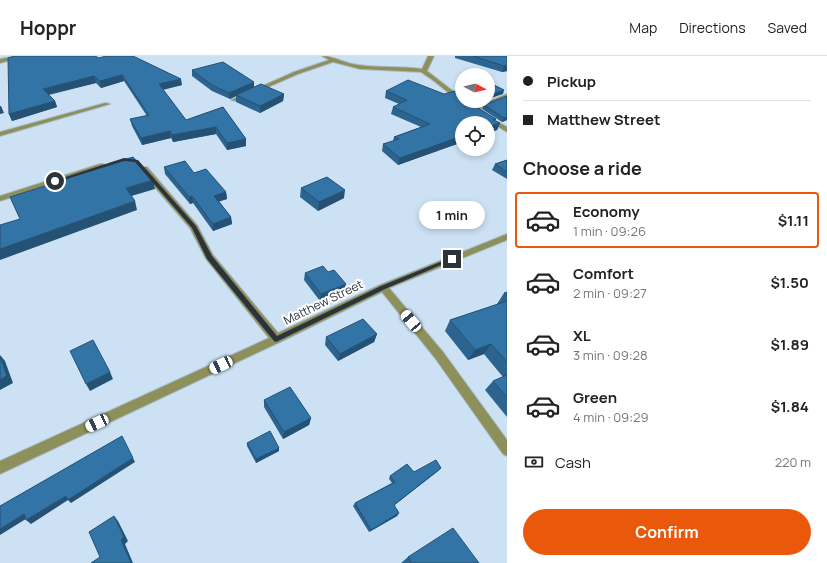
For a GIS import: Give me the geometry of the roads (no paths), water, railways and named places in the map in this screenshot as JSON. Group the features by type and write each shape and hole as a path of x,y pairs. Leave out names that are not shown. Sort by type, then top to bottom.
{"street":[{"path":"0,61 24,56"},
{"path":"325,56 332,61 368,69 386,67 424,71 455,95"},
{"path":"424,71 431,56"},
{"path":"234,100 296,73 332,61"},
{"path":"473,109 507,96"},
{"path":"0,134 107,104"},
{"path":"473,109 507,130"},
{"path":"137,161 194,227 209,257 276,339"},
{"path":"0,199 109,164"},
{"name":"Matthew Street","path":"0,468 276,339 383,287 507,237"},
{"path":"383,287 440,355 507,450"}]}
